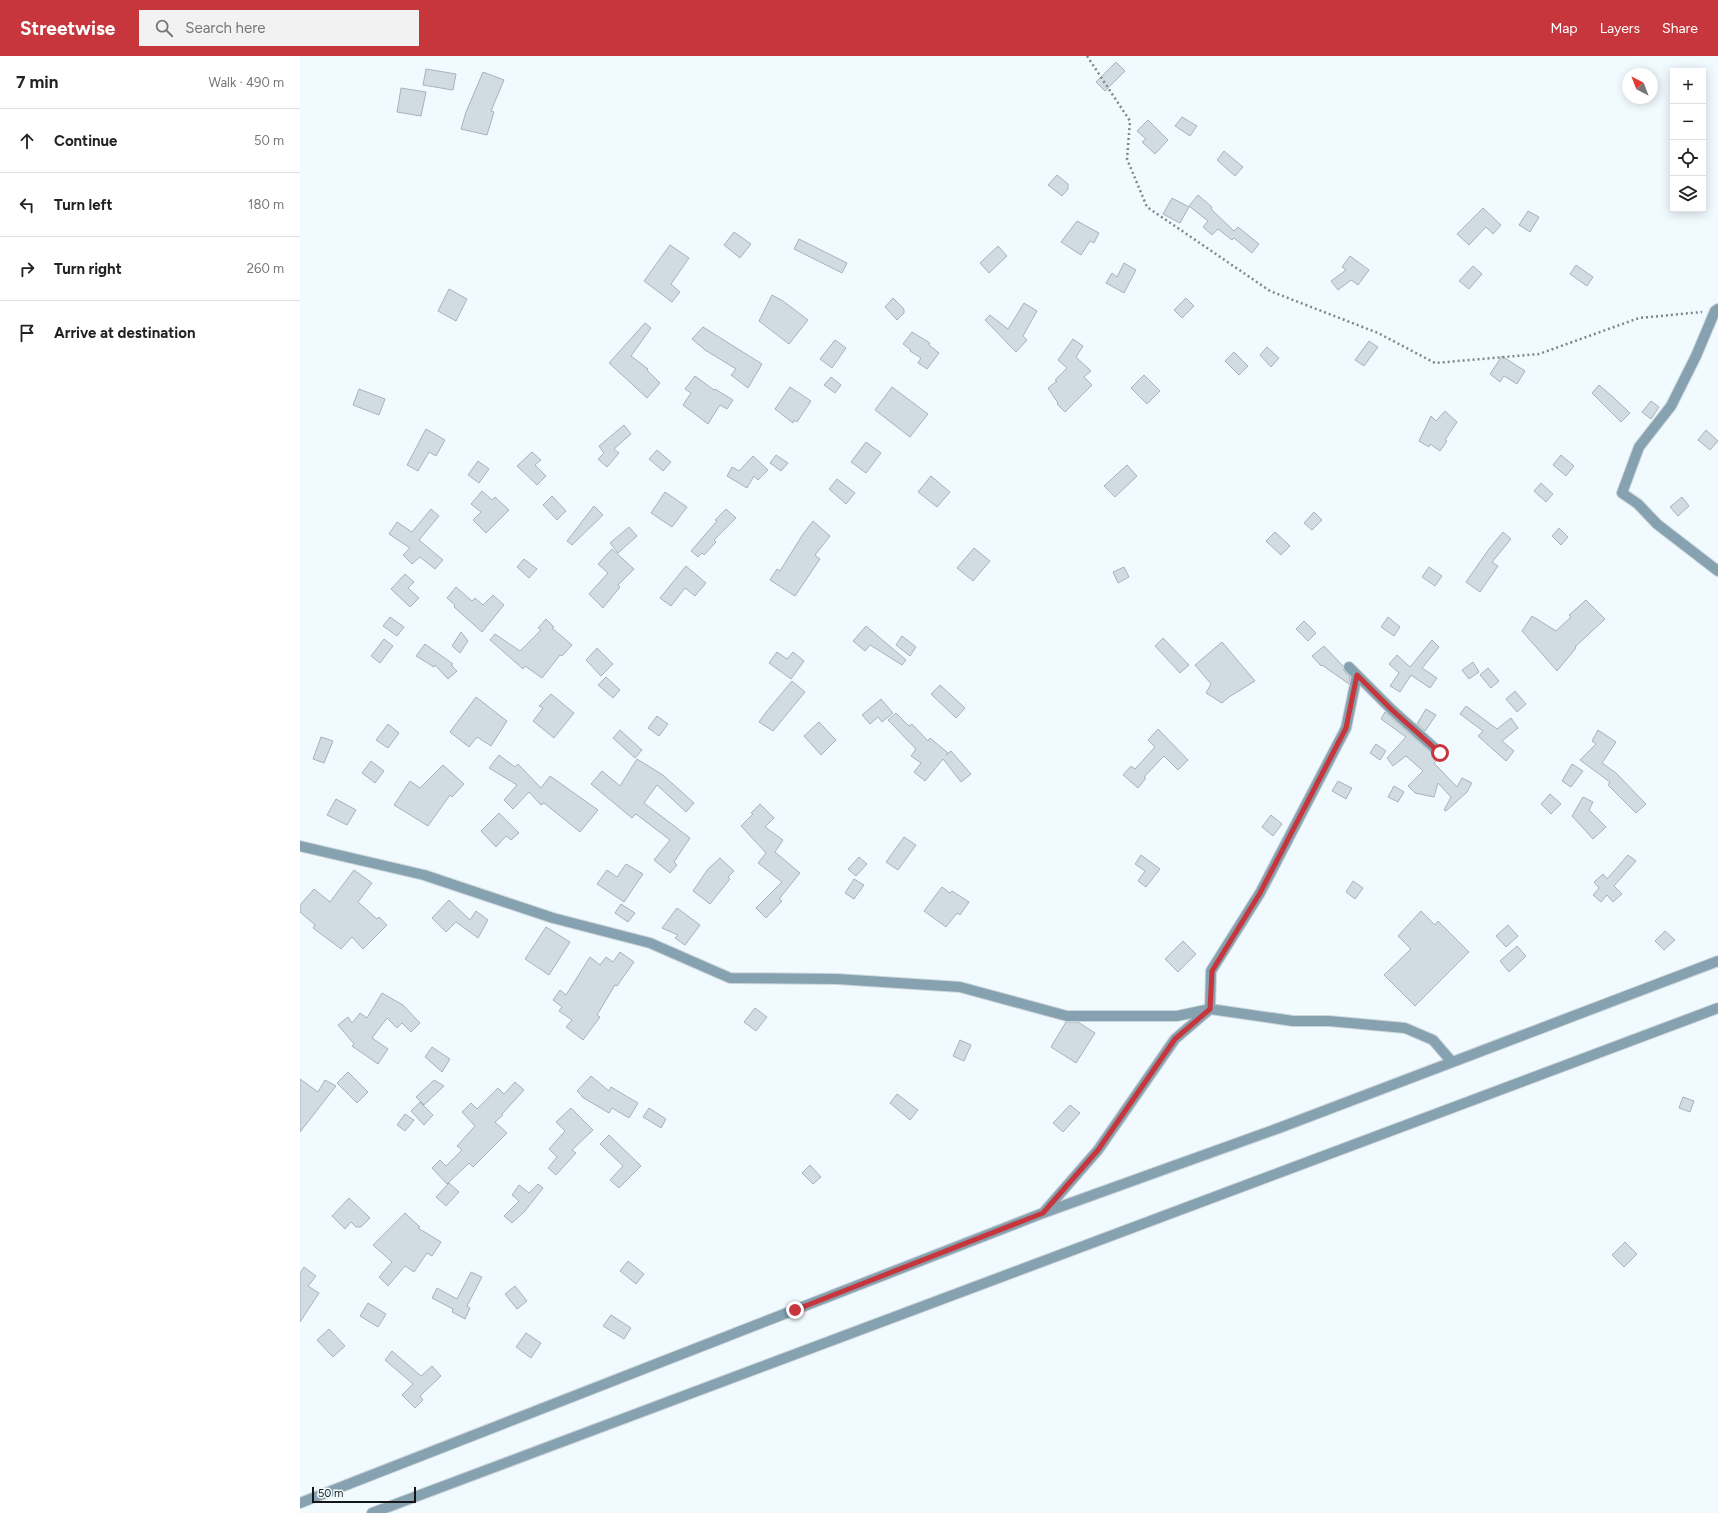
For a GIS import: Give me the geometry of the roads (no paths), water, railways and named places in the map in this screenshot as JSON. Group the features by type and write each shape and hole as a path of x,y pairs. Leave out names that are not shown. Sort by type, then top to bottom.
{"street":[{"path":"1716,310 1696,356 1671,406 1639,447 1622,493 1638,504 1657,524 1718,571"},
{"path":"1349,667 1392,710 1440,753"},
{"path":"1043,1213 1098,1150 1175,1039 1210,1009 1212,971 1260,893 1346,728 1357,675"},
{"path":"300,846 424,875 553,918 650,943 730,978 837,979 960,987 1067,1016 1177,1016 1210,1009 1293,1021 1329,1021 1405,1028 1433,1040 1452,1062"},
{"path":"300,1503 1043,1213 1279,1128 1718,961"},
{"path":"372,1513 1718,1008"}]}
